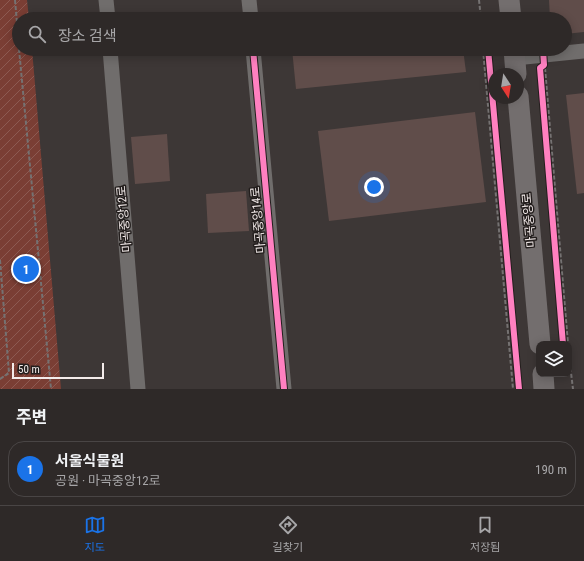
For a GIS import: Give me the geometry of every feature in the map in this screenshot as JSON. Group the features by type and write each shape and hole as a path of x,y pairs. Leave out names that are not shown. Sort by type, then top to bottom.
{"main road":[{"path":"509,0 510,12"},
{"name":"마곡중앙로","path":"519,104 540,341"},
{"path":"543,377 544,389"}],"street":[{"path":"106,0 107,12"},
{"path":"249,0 250,12"},
{"path":"572,54 584,51"},
{"name":"마곡중앙12로","path":"111,56 138,389"},
{"name":"마곡중앙14로","path":"254,56 284,389"},
{"path":"515,60 544,60 562,56"}],"path":[{"path":"15,0 16,12"},
{"path":"479,0 480,12"},
{"path":"484,0 485,12"},
{"path":"20,56 51,389"},
{"path":"485,56 488,70"},
{"path":"489,56 490,68"},
{"path":"544,60 540,68 544,82 568,341"},
{"path":"544,82 564,341"},
{"path":"492,104 513,389"},
{"path":"493,104 518,389"},
{"path":"0,260 9,373 0,379"},
{"path":"567,377 568,389"},
{"path":"572,377 573,389"}],"shaded area":[{"path":"0,0 27,0 28,12 12,12 12,56 33,56 61,389 0,389"}],"building":[{"path":"549,0 584,0 584,32 572,33 572,12 550,12"},
{"path":"293,56 464,56 466,72 296,89"},
{"path":"584,93 584,193 577,194 566,95"},
{"path":"475,112 486,202 329,221 318,131"},
{"path":"167,134 170,181 135,184 131,137"},
{"path":"246,191 249,231 208,233 206,194"}],"cycle path":[{"path":"254,56 284,389"},
{"path":"489,56 519,389"},
{"path":"543,56 544,65 540,68 563,341"}],"place":[{"name":"서울식물원","path":"26,269"}]}
